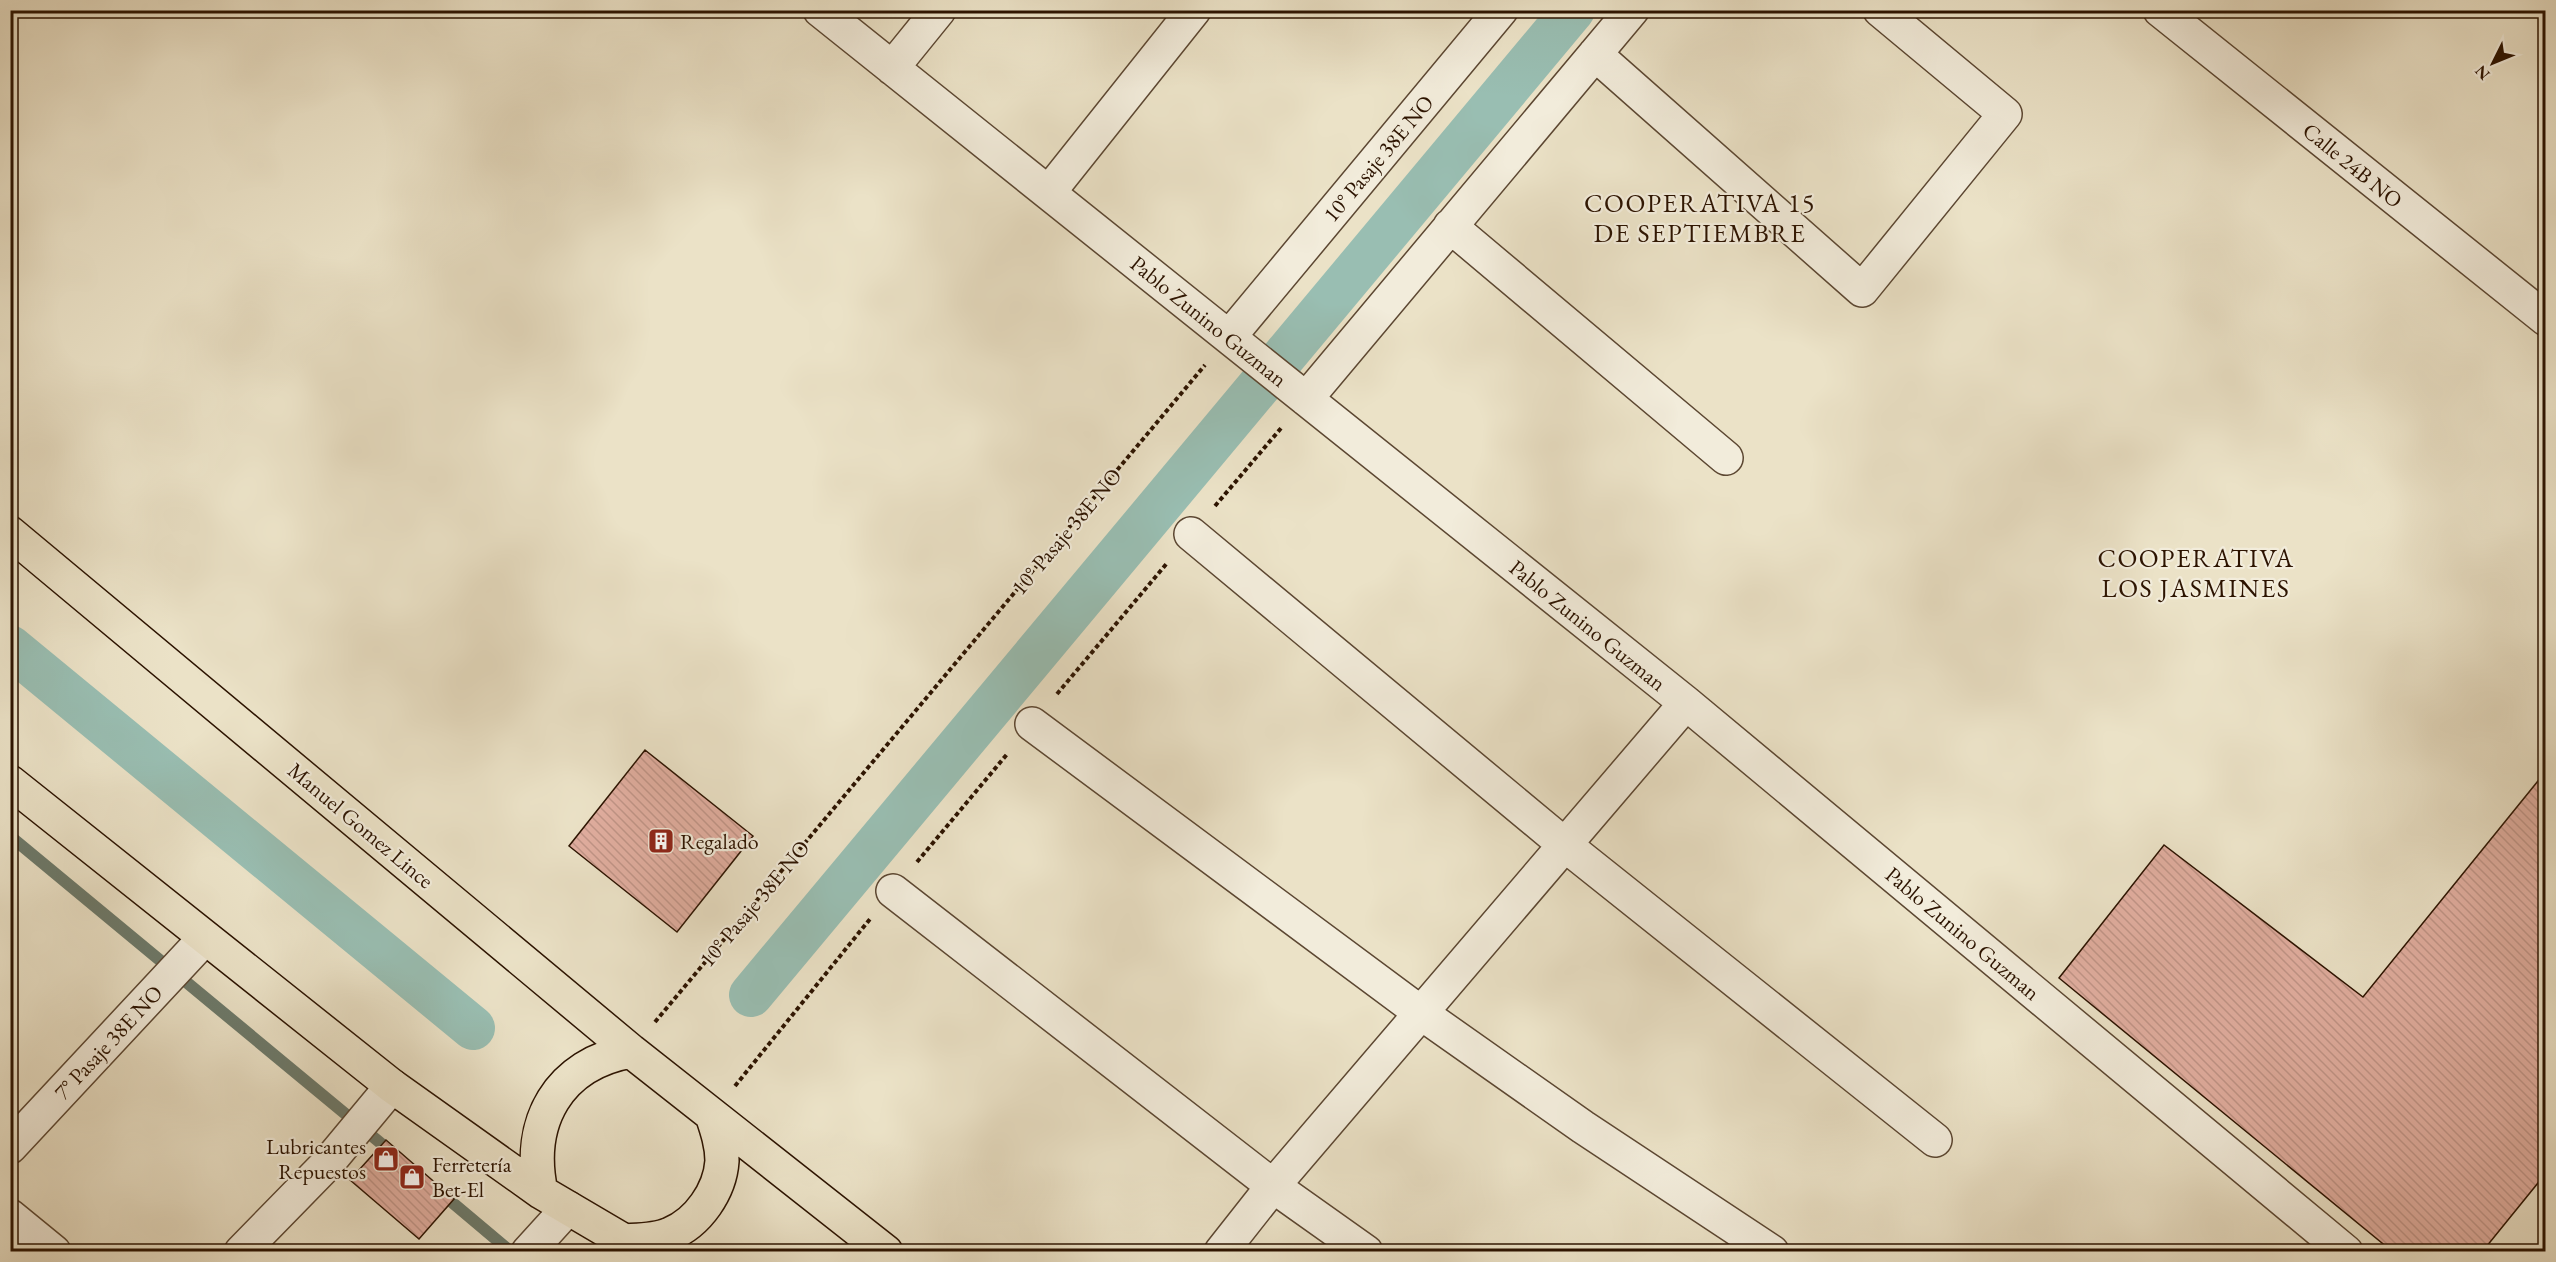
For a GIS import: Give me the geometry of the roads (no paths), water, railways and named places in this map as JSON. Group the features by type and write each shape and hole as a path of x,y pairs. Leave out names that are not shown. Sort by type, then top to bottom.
{"main road":[{"name":"Manuel Gomez Lince","path":"10,533 631,1051 886,1251"},
{"path":"13,788 392,1086 554,1200 634,1246 670,1234 690,1222 706,1205 717,1182 722,1161 719,1138 712,1115"},
{"path":"554,1200 536,1169 537,1144 543,1121 554,1099 580,1069 613,1054 631,1051"}],"street":[{"name":"Pablo Zunino Guzman","path":"820,10 1686,703 2346,1251"},
{"path":"892,68 939,10"},
{"path":"1049,192 1194,10"},
{"name":"10° Pasaje 38E NO","path":"1233,341 1501,10"},
{"path":"1299,393 1450,226 1632,10"},
{"path":"1595,54 1862,290 2005,114 1880,10"},
{"name":"Calle 24B NO","path":"2160,10 2546,319"},
{"path":"1450,226 1726,458"},
{"path":"1191,534 1565,845 1935,1140"},
{"path":"1221,1251 1273,1186 1686,703"},
{"path":"1032,724 1421,1013 1583,1127 1772,1251"},
{"path":"893,891 1273,1186 1366,1251"},
{"name":"7° Pasaje 38E NO","path":"10,1147 205,938"},
{"path":"241,1251 328,1163 392,1086"},
{"path":"528,1251 554,1200"},
{"path":"10,1216 54,1251"}],"waterway":[{"path":"751,995 1573,10"},
{"path":"10,647 473,1028"},
{"path":"10,836 395,1155"},
{"path":"441,1193 511,1252"}],"place":[{"name":"Regalado","path":"661,841"},
{"name":"Lubricantes Repuestos","path":"386,1159"},
{"name":"Ferretería Bet-El","path":"412,1177"}],"district":[{"name":"COOPERATIVA 15 DE SEPTIEMBRE","path":"1700,218"},
{"name":"COOPERATIVA LOS JASMINES","path":"2196,573"}]}
